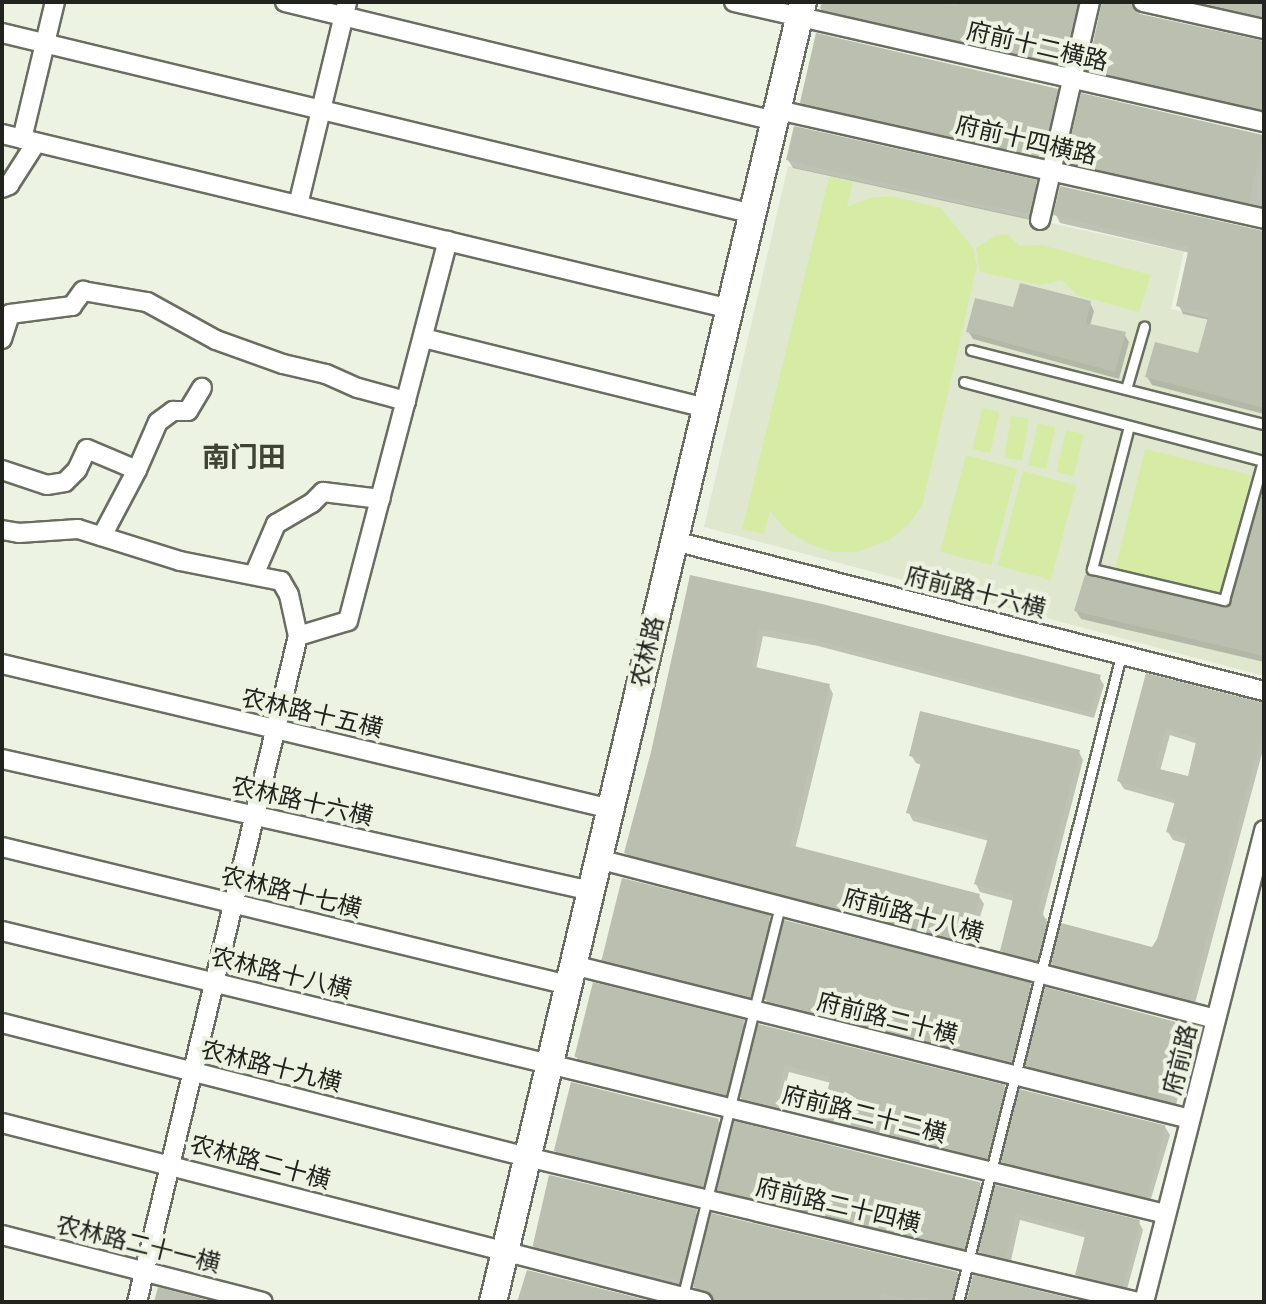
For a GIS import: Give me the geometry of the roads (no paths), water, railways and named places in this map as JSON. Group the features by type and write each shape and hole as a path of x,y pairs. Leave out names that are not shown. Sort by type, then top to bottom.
{"street":[{"path":"2,188 9,185 29,141 55,2"},
{"name":"府前十四横路","path":"285,2 346,9 776,116 1051,171 1264,219"},
{"name":"府前十二横路","path":"734,2 802,10 1073,79 1264,122"},
{"path":"1040,220 1090,2"},
{"path":"1143,2 1264,29"},
{"path":"298,205 346,9"},
{"name":"农林路","path":"493,1302 802,10"},
{"path":"2,33 753,214"},
{"path":"2,134 730,309"},
{"path":"298,636 348,621 448,241"},
{"path":"2,339 10,314 72,306 83,291 147,302 216,340 406,401"},
{"path":"423,338 706,408"},
{"path":"102,536 158,422 173,411 188,411 202,388"},
{"path":"2,470 47,485 65,482 77,470 87,449 137,470"},
{"path":"254,575 276,524 323,492 381,499"},
{"path":"2,530 19,533 78,529 180,561 281,581 289,595 298,636 137,1302"},
{"name":"府前路十六横","path":"674,541 1264,691"},
{"name":"农林路十五横","path":"2,664 611,809"},
{"name":"农林路十六横","path":"2,759 591,891"},
{"name":"府前路","path":"1141,1302 1264,830"},
{"name":"农林路十七横","path":"2,847 233,903 571,975"},
{"name":"府前路十八横","path":"598,859 1216,1019"},
{"name":"农林路十八横","path":"2,931 550,1064"},
{"name":"府前路二十横","path":"571,975 755,1010 1190,1119"},
{"name":"农林路十九横","path":"2,1023 527,1157"},
{"name":"府前路二十二横","path":"550,1064 1166,1214"},
{"name":"农林路二十横","path":"2,1123 682,1300 702,1302"},
{"name":"府前路二十四横","path":"527,1157 1141,1302"},
{"name":"农林路二十一横","path":"2,1235 263,1302"}],"lane":[{"path":"1126,389 1144,327"},
{"path":"971,350 1264,424"},
{"path":"964,382 1264,461 1224,600 1092,569 1129,426"},
{"path":"958,1302 1121,655"},
{"path":"682,1300 780,906"}],"district":[{"name":"南门田","path":"244,458"}]}
